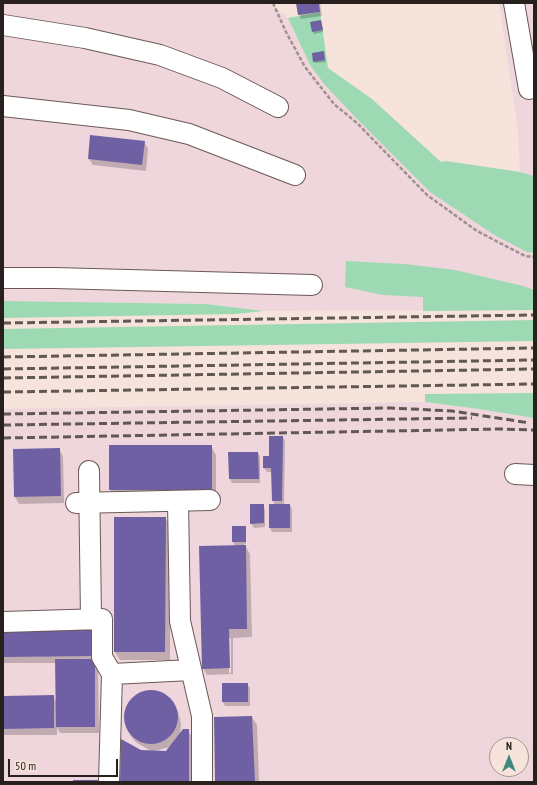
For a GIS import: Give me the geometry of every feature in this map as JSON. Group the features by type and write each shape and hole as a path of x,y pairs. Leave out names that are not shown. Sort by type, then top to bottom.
{"lane":[{"path":"514,3 527,34 529,89"},
{"path":"3,25 85,38 160,56 222,78 278,106"},
{"path":"3,106 129,120 189,134 295,175"},
{"path":"3,278 312,285"},
{"path":"89,471 83,503 91,619"},
{"path":"83,503 178,502 210,500"},
{"path":"178,502 180,621 202,716 202,782"},
{"path":"3,622 102,619 102,657 112,674 109,782"},
{"path":"112,674 192,670"}],"path":[{"path":"273,3 286,32 305,67 334,104 357,123 427,194 477,231 525,256 534,257"}],"shaded area":[{"path":"3,3 269,3 288,18 310,65 324,84 496,236 534,255 534,310 264,311 206,304 3,301"},
{"path":"499,3 534,3 534,176 520,172 518,131"},
{"path":"425,402 534,418 534,782 3,782 3,409"}],"green space":[{"path":"320,12 328,68 372,99 441,162 446,161 520,172 534,176 534,253 527,252 496,236 430,192 324,84 310,65 288,18"},
{"path":"346,261 404,264 455,270 523,286 534,290 534,310 423,311 423,297 383,295 345,287"},
{"path":"3,301 206,304 264,311 235,314 3,318"},
{"path":"534,320 534,341 3,349 3,329"},
{"path":"534,393 534,418 425,402 425,394"}],"building":[{"path":"296,3 319,3 320,12 298,15"},
{"path":"321,20 323,30 312,32 310,22"},
{"path":"324,51 325,60 313,62 312,53"},
{"path":"90,135 145,141 142,165 88,159"},
{"path":"269,436 283,436 282,501 272,501 271,468 263,468 263,456 269,456"},
{"path":"109,445 212,445 212,490 109,490"},
{"path":"60,448 61,496 14,497 13,449"},
{"path":"228,452 258,452 259,479 229,479"},
{"path":"250,504 264,504 264,523 250,524"},
{"path":"269,504 290,504 290,528 269,528"},
{"path":"114,517 166,517 165,652 114,652"},
{"path":"232,526 246,526 246,542 232,542"},
{"path":"246,545 247,629 229,629 230,668 202,669 199,546"},
{"path":"96,624 96,656 3,657 3,625"},
{"path":"55,659 95,659 95,727 56,727"},
{"path":"222,683 248,683 248,702 222,702"},
{"path":"146,690 156,690 166,694 174,702 178,712 178,722 174,732 166,740 156,744 146,744 136,740 128,732 124,722 124,712 128,702 136,694"},
{"path":"54,695 54,728 3,729 3,696"},
{"path":"252,716 255,782 215,782 214,717"},
{"path":"183,729 189,729 189,782 120,782 121,739 141,750 166,751"},
{"path":"73,780 101,780 101,782 73,782"}],"railway":[{"path":"3,323 534,315"},
{"path":"3,357 534,348"},
{"path":"3,369 534,360"},
{"path":"3,378 534,369"},
{"path":"3,392 534,384"},
{"path":"3,414 391,408 452,411 530,423"},
{"path":"3,425 472,418"},
{"path":"3,438 501,429 534,430"}]}
